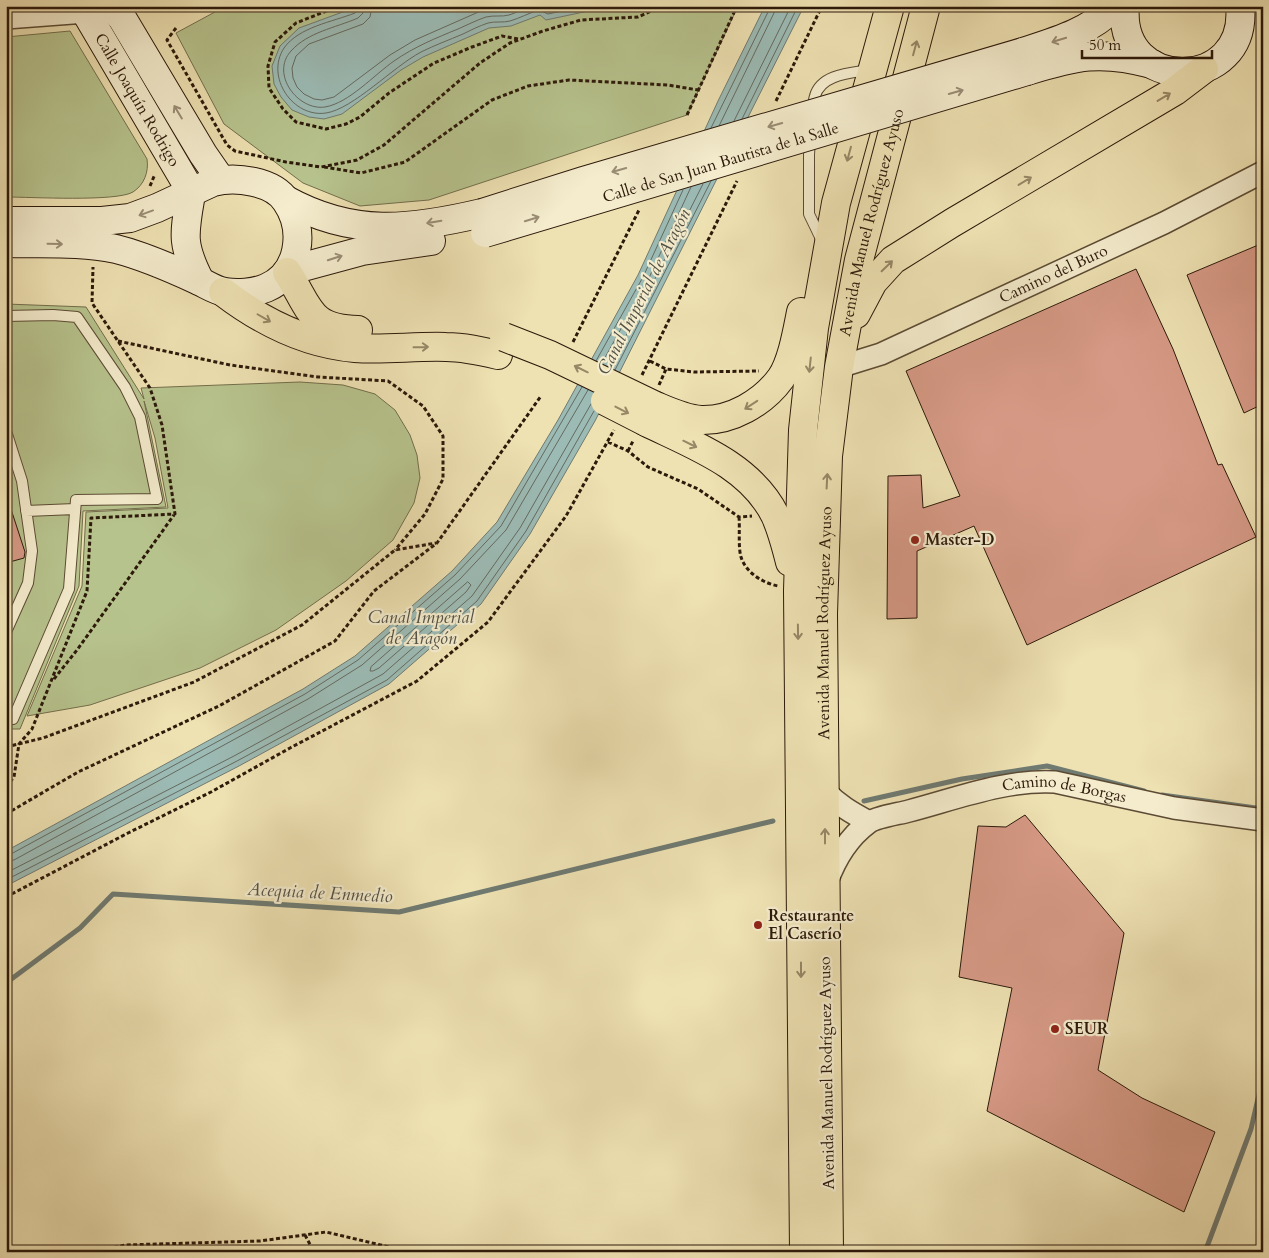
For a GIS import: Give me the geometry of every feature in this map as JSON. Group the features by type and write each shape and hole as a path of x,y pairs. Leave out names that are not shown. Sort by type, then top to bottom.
{"highway":[{"name":"Avenida Manuel Rodríguez Ayuso","path":"804,1252 798,591 802,430 814,328 836,203 890,6"},
{"name":"Avenida Manuel Rodríguez Ayuso","path":"829,1252 823,614 828,456 839,367 859,260 926,6"},
{"path":"844,338 873,282 893,260 952,222 1175,91 1204,69"},
{"path":"651,414 676,414 700,420 722,418 737,413 753,404 781,378 792,350 806,293 836,203"},
{"path":"295,275 311,314 337,328 468,331 501,346 550,355 651,414 730,466 748,479 762,494 774,513 783,534 798,591"},
{"path":"212,287 279,326 325,343 354,348 448,346 481,350 501,346"}],"main road":[{"name":"Calle de San Juan Bautista de la Salle","path":"1025,62 1066,38 1083,31 1114,6"},
{"path":"1125,6 1125,24 1130,40 1139,54 1152,64"},
{"path":"1204,69 1219,61 1230,48 1238,33 1241,16 1240,6"},
{"name":"Calle Joaquín Rodrigo","path":"106,9 221,180"},
{"name":"Calle Joaquín Rodrigo","path":"106,9 191,193"},
{"name":"Calle de San Juan Bautista de la Salle","path":"295,275 362,251 483,223 1025,62 1116,56 1152,64 1168,72 1186,73 1204,69"},
{"path":"6,221 102,221 120,219 140,215 221,180 239,179 256,183 272,190 286,200 293,214 297,234 295,275 256,291 212,287 152,261 115,249 74,245 6,243"},
{"path":"191,193 185,230 187,255 212,287"},
{"name":"Calle de San Juan Bautista de la Salle","path":"286,200 323,217 359,226 391,227 483,223"}],"street":[{"path":"6,18 106,9"},
{"name":"Camino del Buro","path":"839,367 881,354 1164,223 1263,172"},
{"name":"Camino de Borgas","path":"870,822 1010,784 1036,781 1055,782 1174,808 1263,820"},
{"path":"824,790 842,806 870,822 841,852 832,867 825,886"}],"lane":[{"path":"822,241 810,214 808,155 815,95 823,83 835,76 873,69"},
{"path":"6,316 53,315 77,317 126,387 140,417 157,499 76,500 69,589 13,719 6,719"},
{"path":"6,432 22,481 32,551 28,583 6,632"},
{"path":"26,511 75,509"}],"path":[{"path":"340,6 296,23 275,42 268,66 269,88 283,109 296,122 326,129 346,124 360,117 389,93 434,63 472,46 502,36 519,39"},
{"path":"321,167 358,160 384,145 480,63 510,43 581,20 638,17 662,6"},
{"path":"686,115 737,6"},
{"path":"773,108 822,6"},
{"path":"176,28 167,40 227,145 235,151 286,162 361,173 405,162 492,100 528,86 569,80 668,84 698,90"},
{"path":"641,377 739,176"},
{"path":"572,342 639,210"},
{"path":"6,747 43,738 194,682 302,625 395,550 425,514 443,478 443,436 423,406 388,381 318,377 230,365 118,341"},
{"path":"650,361 666,369 694,372 765,372 781,378"},
{"path":"6,814 78,772 219,706 335,641 374,592 437,543 540,396"},
{"path":"6,897 211,792 417,681 488,622 566,516 616,426"},
{"path":"608,442 628,451 648,467 698,489 739,517 741,558 750,572 766,584 798,591"},
{"path":"52,681 77,650 175,514"},
{"path":"395,550 437,543"},
{"path":"6,787 14,777 20,744"},
{"path":"94,1252 124,1245 260,1241 326,1232 410,1252"},
{"path":"305,1235 314,1252"}],"green space":[{"path":"226,6 738,6 687,115 429,200 360,206 303,183 224,124 176,33"},
{"path":"70,31 147,159 145,178 133,192 110,197 6,197 6,37"},
{"path":"6,304 86,307 144,399 141,388 300,382 343,385 375,394 395,410 410,435 417,455 420,478 414,503 393,540 346,581 276,630 200,668 90,705 27,716 82,586 86,512 168,508 155,438 144,401 166,507 83,511 79,586 20,729 6,729"}],"water":[{"path":"359,6 622,6 546,20 540,15 511,26 489,28 423,57 401,70 342,114 324,119 309,117 292,110 281,97 274,84 272,66 280,46 299,28"},
{"name":"Canal Imperial de Aragón","path":"765,6 804,6 595,421 530,534 481,604 389,684 239,766 6,886 6,851 303,689 355,656 452,571 497,522 558,420 638,275 718,101"}],"building":[{"path":"1263,243 1263,404 1244,413 1187,275"},
{"path":"1136,269 1173,349 1218,465 1222,464 1256,537 1027,645 974,526 917,551 917,618 887,619 888,476 921,475 923,508 960,496 906,371"},
{"path":"6,503 9,503 25,552 24,558 6,563"},
{"name":"SEUR","path":"1025,815 1124,933 1098,1070 1142,1098 1215,1132 1184,1212 987,1111 1012,988 959,977 978,826 1006,827"}],"waterway":[{"path":"864,801 962,779 1047,766 1144,791"},
{"path":"1162,795 1263,809"},
{"name":"Acequia de Enmedio","path":"6,983 80,928 113,894 399,912 773,821"},
{"path":"1205,1252 1251,1129 1263,1077"}],"place":[{"name":"Master-D","path":"915,540"},
{"name":"Restaurante El Caserío","path":"758,925"},
{"name":"SEUR","path":"1055,1029"}]}
